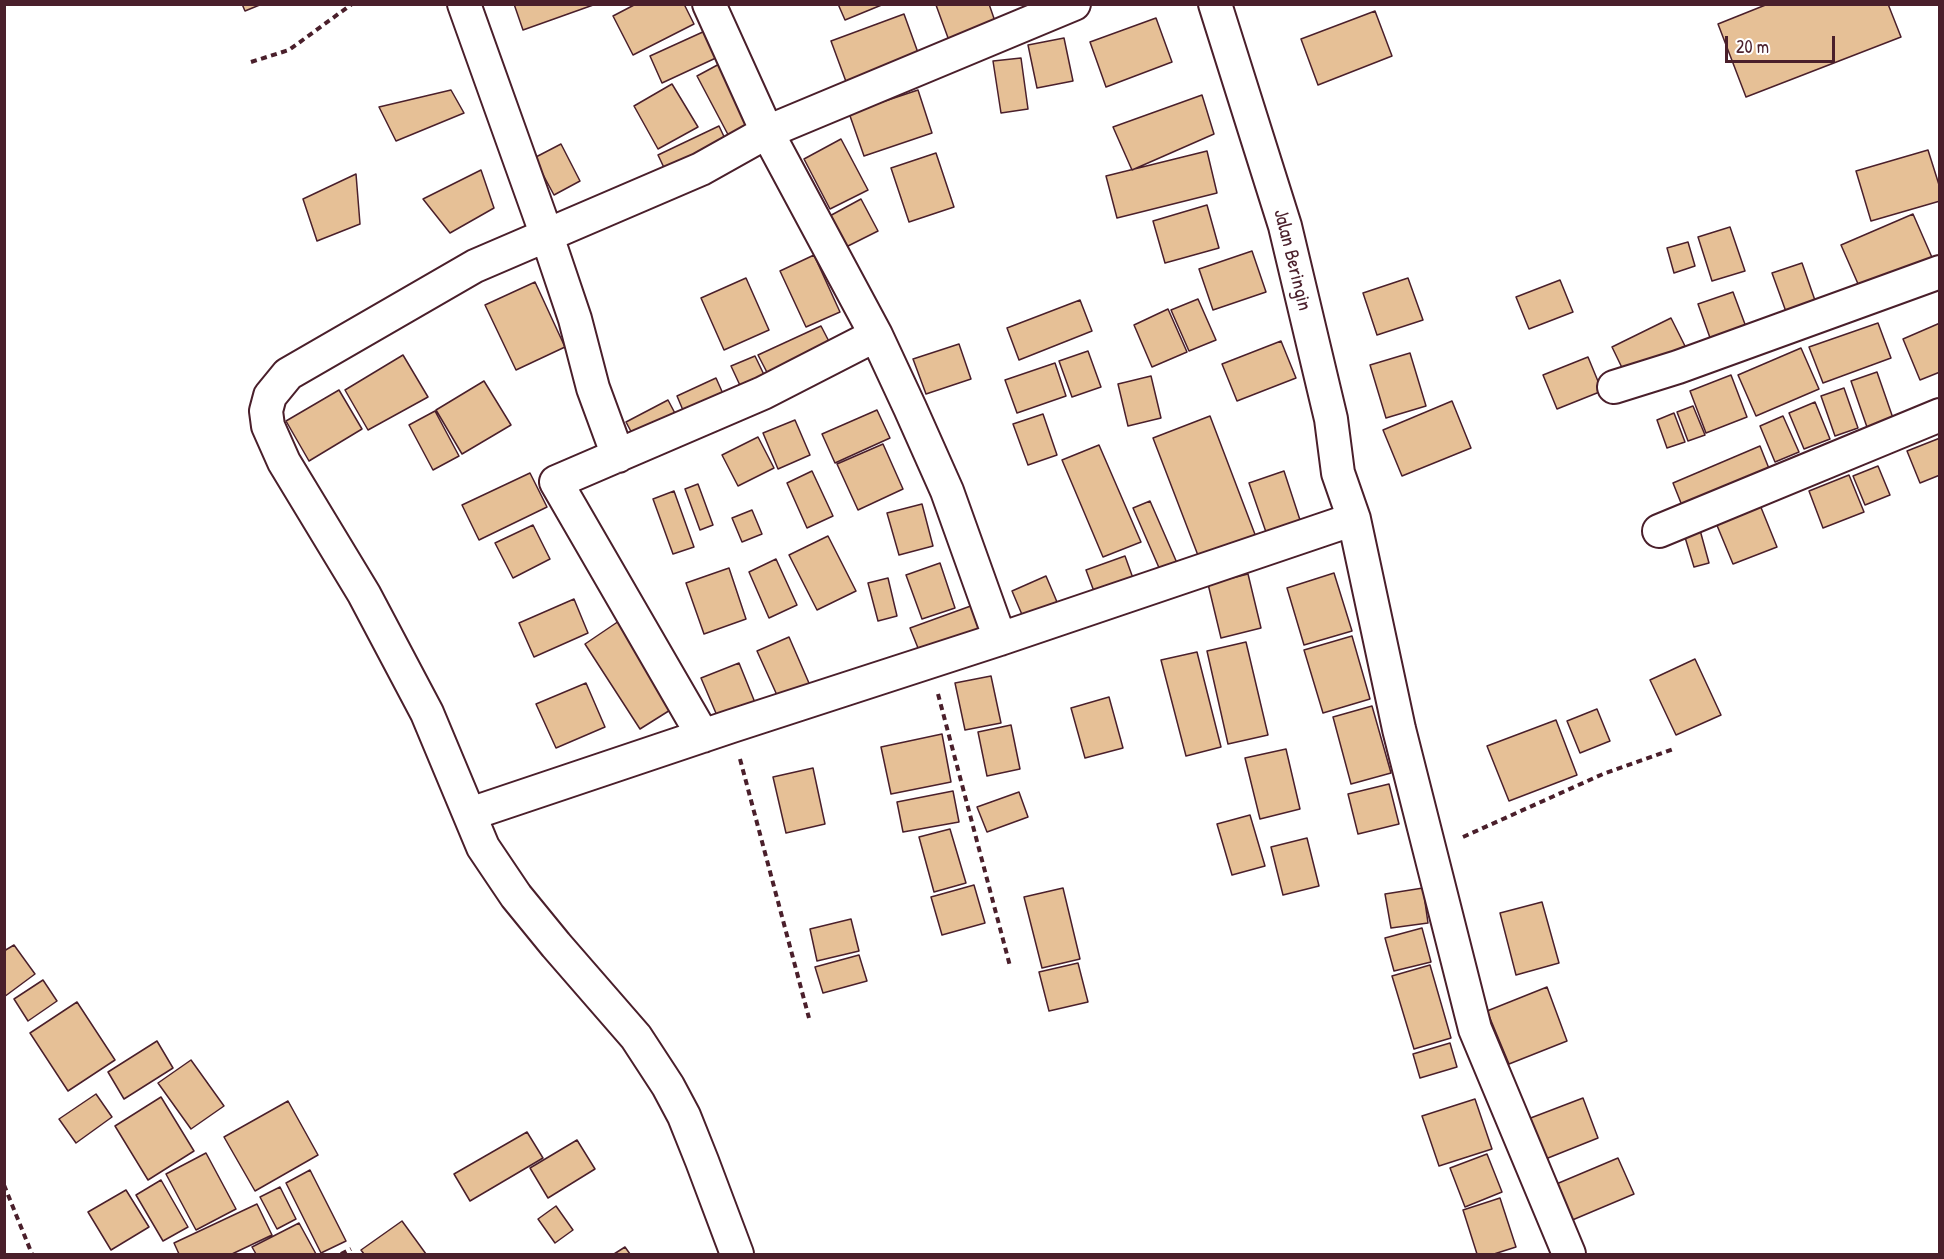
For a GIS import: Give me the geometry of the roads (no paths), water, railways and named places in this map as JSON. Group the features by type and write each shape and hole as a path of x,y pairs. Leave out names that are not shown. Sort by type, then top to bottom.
{"street":[{"path":"464,4 547,236 575,320 593,388 618,456"},
{"path":"709,4 766,132 876,335 947,491 1000,639"},
{"path":"737,1254 684,1116 668,1086 636,1037 516,896 483,847 427,713 364,594 284,462 268,426 266,411 270,396 288,374 475,266 701,169 766,132 1074,4"},
{"name":"Jalan Beringin","path":"1215,4 1285,226 1331,419 1338,473 1354,519 1399,729 1475,1029 1569,1254"},
{"path":"1614,387 1678,367 1940,272"},
{"path":"703,736 556,482 763,393 876,335"},
{"path":"1659,531 1940,415"},
{"path":"470,814 1354,519"}]}
